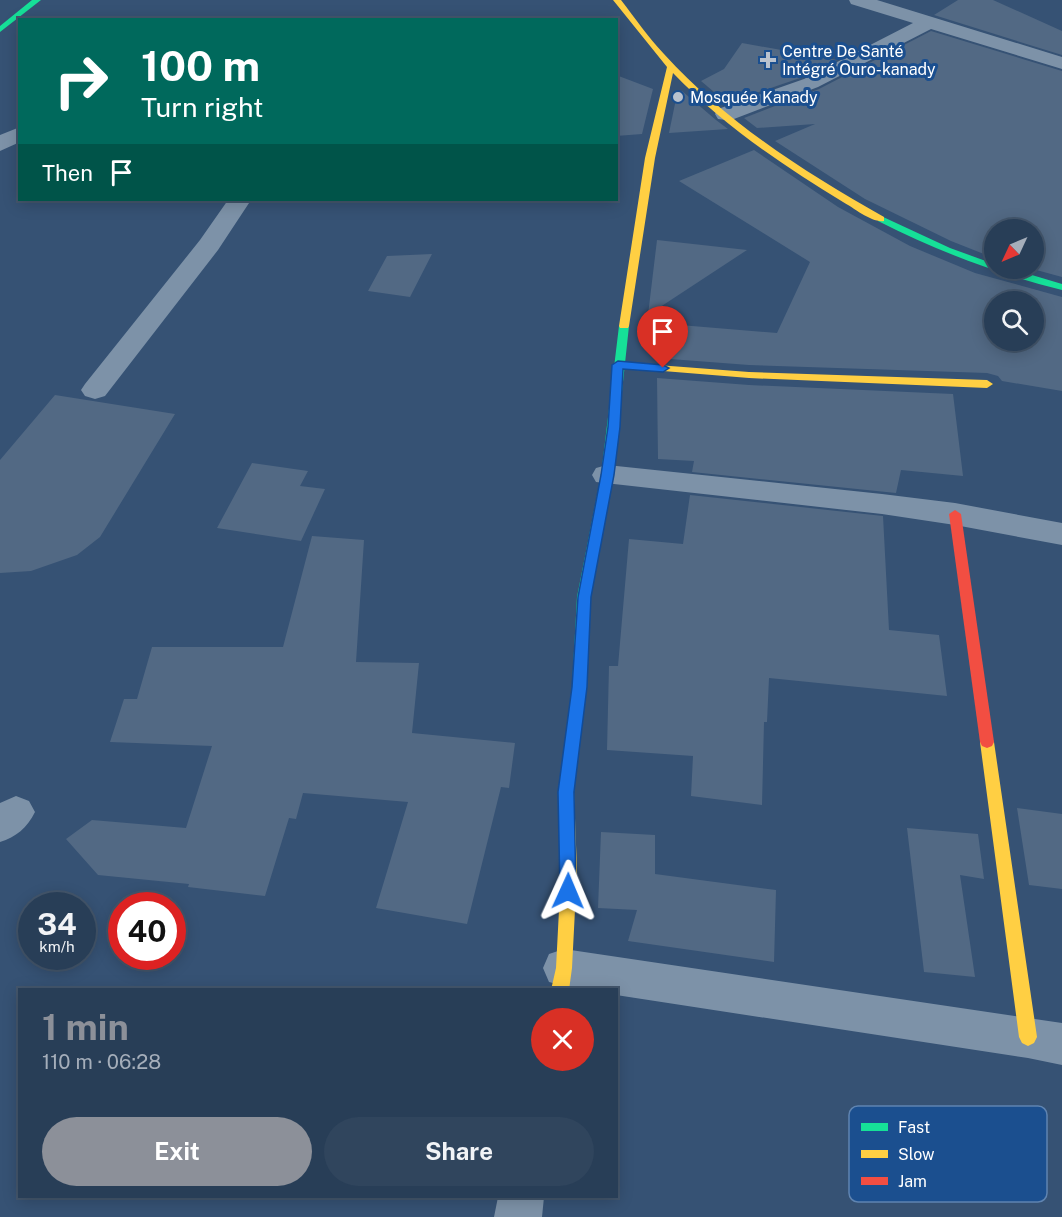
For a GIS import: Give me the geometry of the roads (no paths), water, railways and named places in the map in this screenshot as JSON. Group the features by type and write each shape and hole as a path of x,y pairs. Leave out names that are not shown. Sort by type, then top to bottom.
{"street":[{"path":"0,30 37,0"},
{"path":"617,0 671,66 726,114 802,172 848,201 928,243 985,267 1034,282 1062,287"},
{"path":"858,0 1062,63"},
{"path":"726,114 811,83 923,19 931,0"},
{"path":"671,66 650,158 618,365 614,427 607,475 584,597 579,687 566,792 569,871 562,979 1045,1040 955,514"},
{"path":"0,144 18,134"},
{"path":"95,390 209,245 238,201"},
{"path":"618,365 749,375 987,384"},
{"path":"607,475 882,504 955,514 1062,534"},
{"path":"518,1217 521,1198"}],"place":[{"name":"Centre De Santé Intégré Ouro-kanady","path":"768,60"},
{"name":"Mosquée Kanady","path":"678,97"}]}
